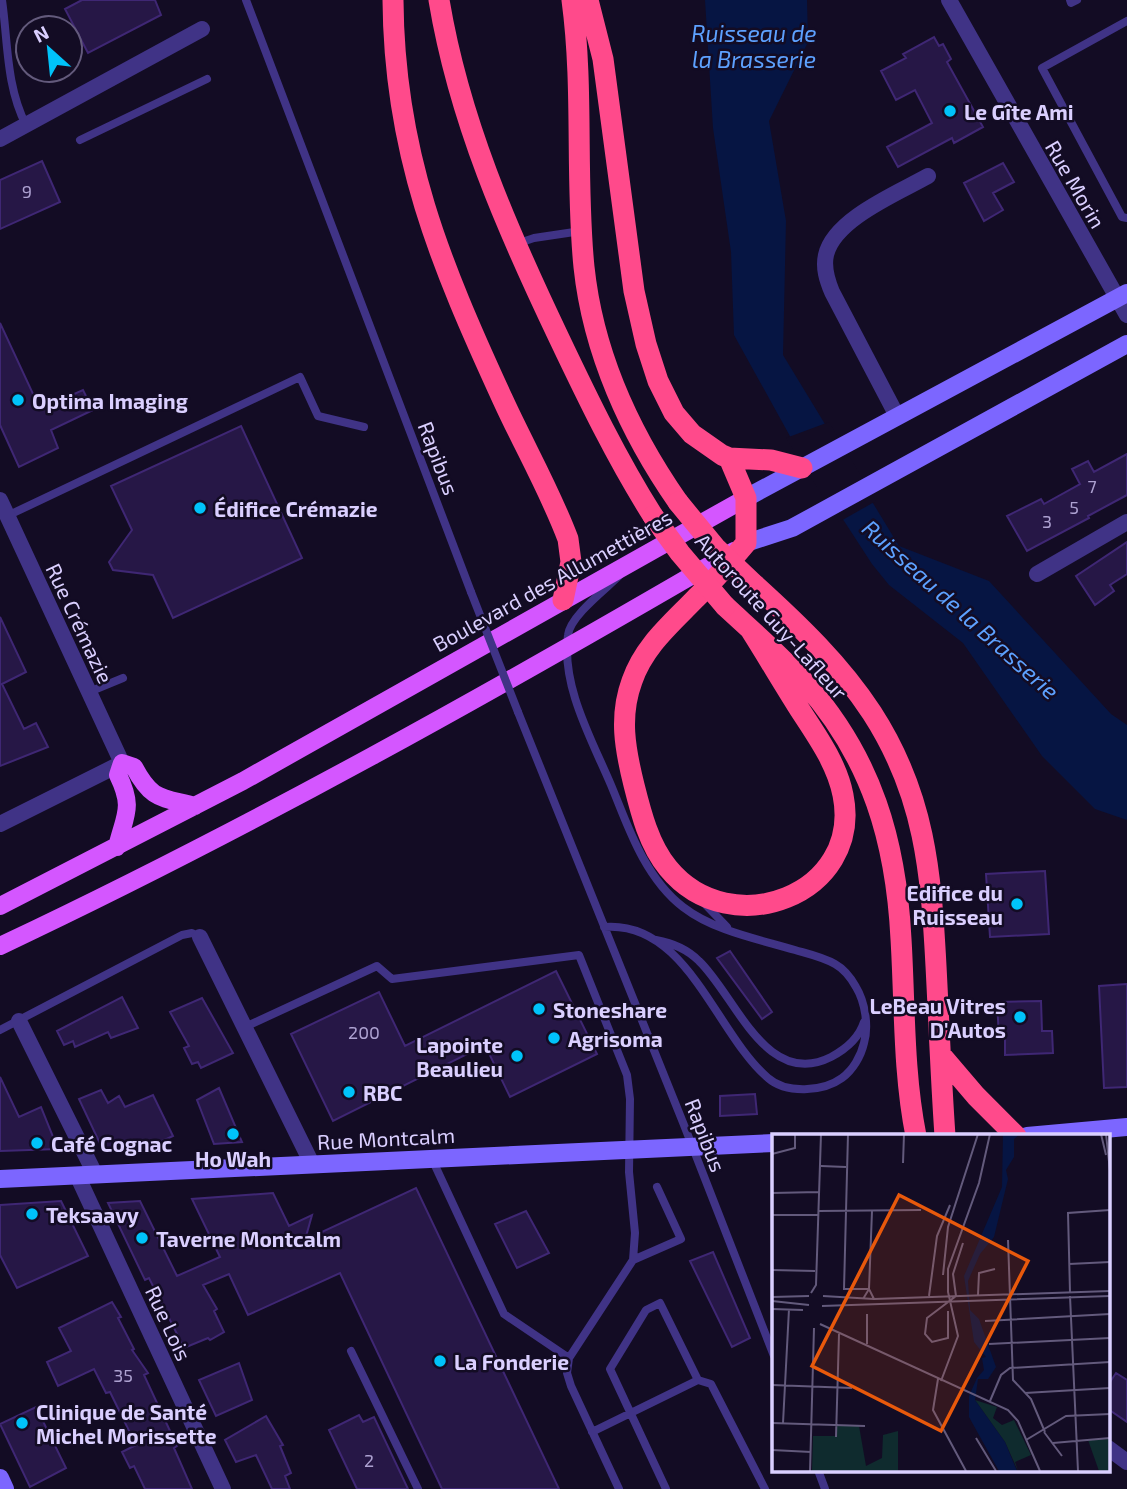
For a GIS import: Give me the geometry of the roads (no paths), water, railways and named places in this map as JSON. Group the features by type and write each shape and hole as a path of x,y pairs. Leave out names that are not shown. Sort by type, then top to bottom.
{"highway":[{"path":"393,0 394,52 399,97 422,203 457,298 565,533 571,562 563,600"},
{"name":"Autoroute Guy-Lafleur","path":"439,0 448,49 478,155 515,245 606,435 653,516 680,553 725,606 793,670 824,708 856,757 880,811 892,851 898,889 909,1093 916,1134"},
{"name":"Autoroute Guy-Lafleur","path":"572,0 580,99 581,231 588,292 604,358 640,441 678,502 715,547 814,640 845,675 880,727 904,773 921,828 930,871 945,1134"},
{"path":"588,0 603,59 634,290 648,351 663,393 680,422 699,440 729,458 747,458 791,469"},
{"path":"729,458 746,498 746,543 648,649 632,680 623,724 626,751 644,821 663,862 692,891 714,901 736,906 770,904 809,885 825,868 837,849 844,828 843,796 832,765 750,629"},
{"path":"941,1055 976,1096 1014,1134"}],"main road":[{"name":"Boulevard des Allumettières","path":"0,906 195,806 746,498 791,469 848,443 1122,295"},
{"path":"0,946 271,811 415,734 746,543 792,528 1127,344"},
{"path":"117,847 128,803 118,775 122,763 134,767 153,794 195,806"},
{"path":"1049,1134 1127,1127"},
{"name":"Rue Montcalm","path":"0,1179 772,1143"},
{"path":"0,1478 5,1489"}],"street":[{"name":"Rue Morin","path":"949,0 1122,295 1127,315"},
{"path":"0,139 202,29"},
{"path":"897,416 832,292 827,280 825,258 834,238 849,221 928,176"},
{"name":"Rue Crémazie","path":"0,500 122,763"},
{"path":"1037,573 1127,522"},
{"path":"0,824 122,763"},
{"path":"200,937 312,1164"},
{"path":"19,1021 95,1174"},
{"name":"Rue Lois","path":"77,1175 223,1489"},
{"path":"1110,1449 1127,1462"}],"lane":[{"path":"2,0 8,62 15,96 26,125"},
{"name":"Rapibus","path":"246,0 471,592 772,1351"},
{"path":"1070,0 1071,3 1077,0"},
{"path":"1127,21 1042,68 1122,217 1127,218"},
{"path":"80,140 207,79"},
{"path":"515,245 534,238 581,231"},
{"path":"7,516 300,377 318,416 364,427"},
{"path":"639,557 575,619 569,630 567,647 570,674 579,706 642,857 660,884 683,907 699,917 832,962 846,973 856,987 866,1028 862,1051 853,1068 832,1084 805,1089 777,1085 759,1070 689,973 654,939"},
{"path":"89,692 123,678"},
{"path":"692,891 729,929"},
{"path":"604,927 635,931 678,946 701,963 759,1041 776,1056 787,1060 814,1062 836,1054 857,1037 863,1026 864,1012"},
{"path":"0,1030 182,935 192,933 200,937"},
{"path":"246,1027 377,966 392,979 579,955 627,1075 635,1233 633,1260 569,1358 567,1373 619,1489"},
{"path":"432,1159 504,1314 569,1358"},
{"path":"633,1260 681,1239 657,1187"},
{"path":"666,1489 610,1369 646,1310 660,1303 698,1380"},
{"path":"351,1351 418,1489"},
{"path":"592,1432 698,1380 711,1384 765,1489"},
{"path":"819,1472 825,1489"}],"water":[{"name":"Ruisseau de la Brasserie","path":"705,0 807,0 808,42 769,121 786,221 783,355 899,546 989,581 1111,714 1127,725 1127,820 1095,809 1042,756 963,643 889,585 872,564 796,447 734,335 731,252 713,128"}],"place":[{"name":"Le Gîte Ami","path":"950,111"},
{"name":"Optima Imaging","path":"18,400"},
{"name":"Édifice Crémazie","path":"200,508"},
{"name":"Edifice du Ruisseau","path":"1017,904"},
{"name":"Stoneshare","path":"539,1009"},
{"name":"LeBeau Vitres D'Autos","path":"1020,1017"},
{"name":"Agrisoma","path":"554,1038"},
{"name":"Lapointe Beaulieu","path":"517,1056"},
{"name":"RBC","path":"349,1092"},
{"name":"Ho Wah","path":"233,1134"},
{"name":"Café Cognac","path":"37,1143"},
{"name":"Teksaavy","path":"32,1214"},
{"name":"Taverne Montcalm","path":"142,1238"},
{"name":"La Fonderie","path":"440,1361"},
{"name":"Clinique de Santé Michel Morissette","path":"22,1423"}]}
